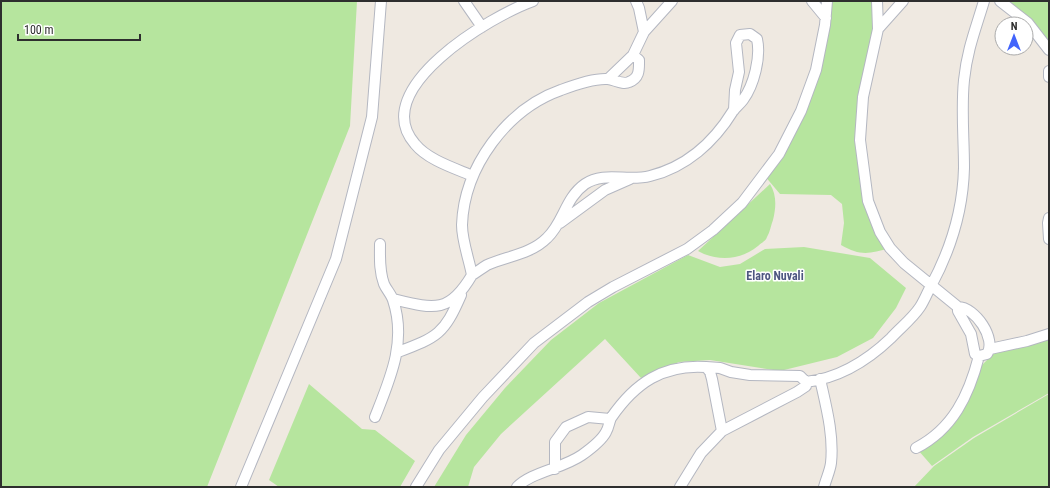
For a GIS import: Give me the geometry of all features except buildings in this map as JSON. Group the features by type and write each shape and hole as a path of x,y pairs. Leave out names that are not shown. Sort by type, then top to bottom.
{"street":[{"path":"241,487 336,259 372,118 381,1"},
{"path":"464,1 482,27"},
{"path":"473,176 437,159 415,145 409,137 404,114 408,97 414,85 443,54 482,27 522,5 533,1"},
{"path":"636,1 644,32"},
{"path":"608,79 633,55 644,32 672,1"},
{"path":"812,1 826,18"},
{"path":"416,487 439,450 483,398 534,343 594,298 687,248 713,230 742,202 779,154 795,124 816,70 826,18 827,1"},
{"path":"877,1 878,28 863,97 860,140 868,201 880,232 890,248 931,286 958,307 969,310 985,329 990,343 990,349 987,354 979,356"},
{"path":"878,28 903,1"},
{"path":"806,382 833,376 856,366 876,352 920,308 951,244 958,220 964,167 962,124 964,79 972,37 984,1"},
{"path":"1000,1 1028,23 1049,50"},
{"path":"398,352 436,335 451,318 462,293 472,276 486,266 526,252 537,246 560,224 605,190 632,179 649,176 670,169 693,156 710,142 743,100 750,87 759,48 757,39 750,34 740,35 736,43 739,72 735,90 734,110"},
{"path":"472,276 462,225 473,176 495,138 513,118 537,100 561,90 589,82 608,79 628,83 635,79 640,72 639,60 633,55"},
{"path":"1049,71 1049,77"},
{"path":"560,224 568,202 585,184 596,179 611,177 632,179"},
{"path":"1049,218 1049,239"},
{"path":"375,417 393,373 398,352 397,325 393,299 384,284 380,269 380,244"},
{"path":"393,299 426,306 445,305 462,293"},
{"path":"958,307 958,311 972,336 975,354 979,356"},
{"path":"972,336 985,329"},
{"path":"990,349 1027,341 1049,334"},
{"path":"916,448 931,438 960,407 974,379 979,356"},
{"path":"517,487 524,480 555,469 583,454 606,432 610,419 636,388 648,379 678,368 706,367 720,368 731,372 750,375 800,376 806,382"},
{"path":"706,367 710,372 712,379 722,431"},
{"path":"820,379 829,420 831,446 830,464 824,487"},
{"path":"680,487 701,453 722,431 763,408 797,392 806,386 806,382"},
{"path":"555,469 555,442 566,427 588,417 610,419"}],"green space":[{"path":"1,1 357,1 350,126 207,487 1,487"},
{"path":"827,1 877,1 860,140 868,201 890,248 876,252 865,253 854,251 841,245 844,223 842,204 831,195 780,194 764,175 809,93"},
{"path":"999,1 1049,1 1049,49 1034,35 1034,16 1015,16"},
{"path":"770,184 775,197 775,211 770,231 765,241 751,251 737,257 713,257 698,251"},
{"path":"804,247 870,258 906,288 896,308 873,338 837,357 780,371 710,360 679,362 641,378 605,339 501,434 474,467 468,487 434,487 466,435 505,388 551,340 599,303 688,255 720,267 740,264 765,249"},
{"path":"1049,337 1049,393 973,437 932,466 918,450 934,440 979,368 994,353"},
{"path":"309,384 362,429 375,430 415,461 400,487 279,487 269,480"},
{"path":"1049,394 1049,487 914,487 934,466 974,438"}],"district":[{"name":"Elaro Nuvali","path":"775,276"}]}
